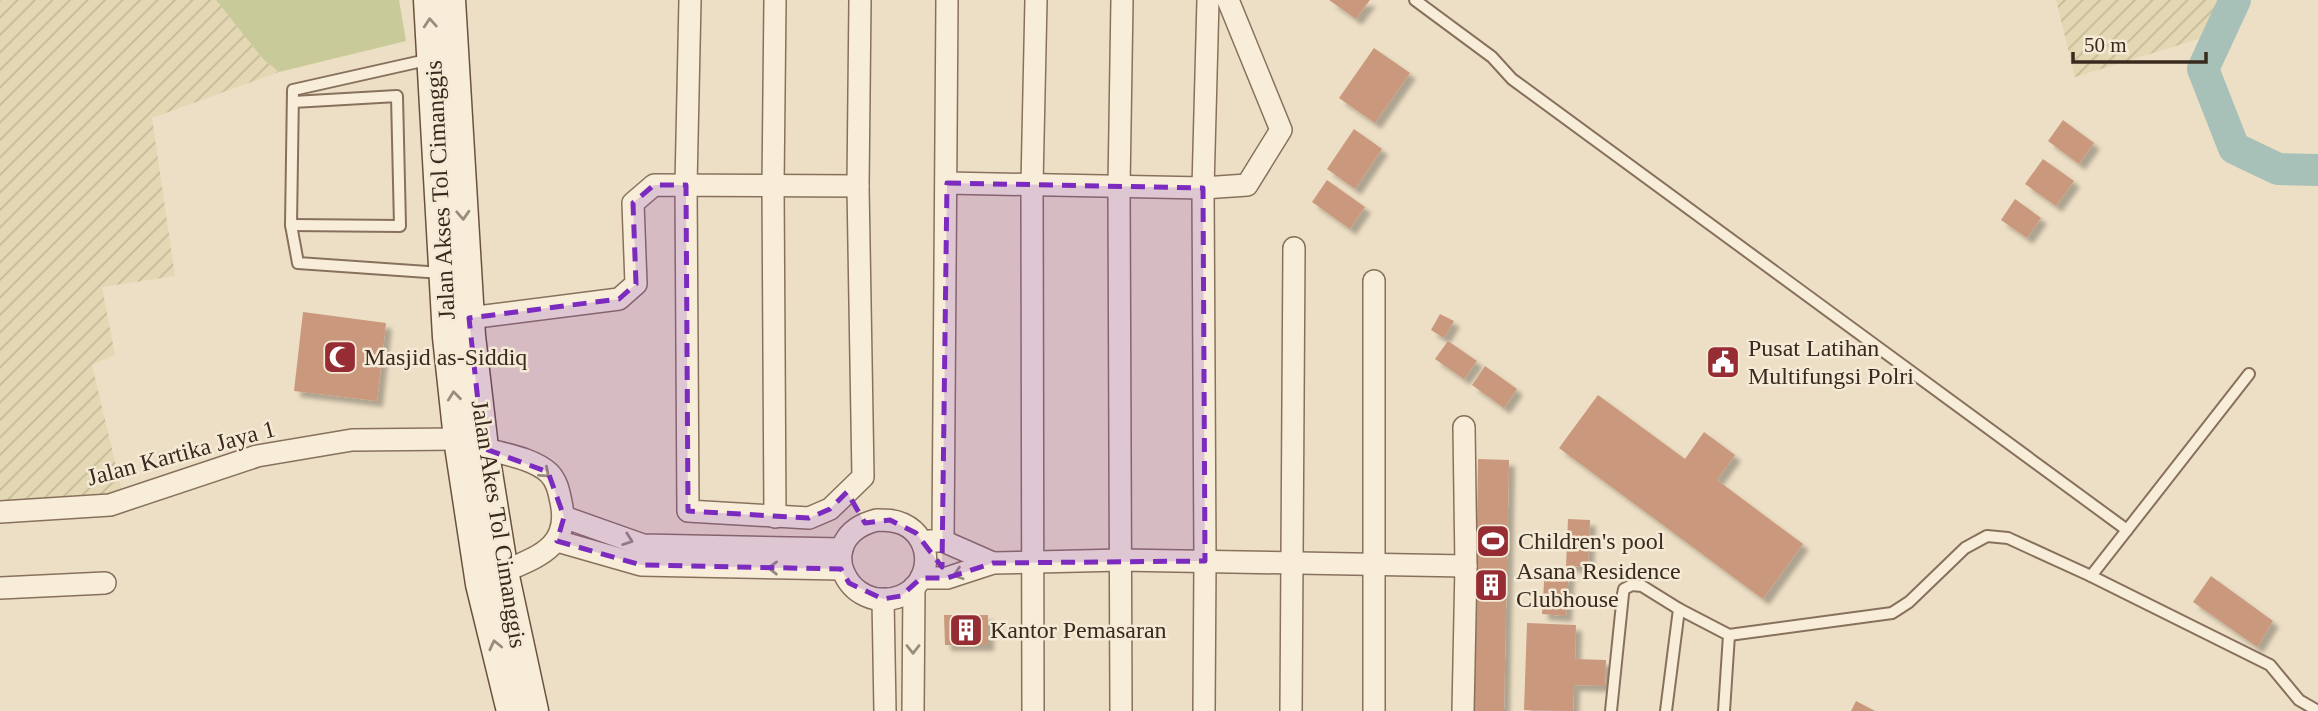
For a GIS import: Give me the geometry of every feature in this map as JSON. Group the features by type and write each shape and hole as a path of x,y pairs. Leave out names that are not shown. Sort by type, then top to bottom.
{"main road":[{"name":"Jalan Akses Tol Cimanggis","path":"429,0 444,273 462,330 481,584 512,711"},
{"path":"450,0 462,330"},
{"name":"Jalan Akes Tol Cimanggis","path":"471,443 533,711"}],"street":[{"path":"690,0 686,185 688,512 809,518 831,509 863,477 858,186 860,0"},
{"path":"775,0 775,517"},
{"path":"913,711 918,582 933,541 947,184 947,0"},
{"path":"1032,711 1032,184 1036,0"},
{"path":"1121,711 1119,187 1122,0"},
{"path":"1204,711 1203,188 1208,0"},
{"path":"947,184 1203,188 1247,185 1281,130 1228,0"},
{"path":"462,330 619,299 636,284 633,203 654,185 858,186"},
{"path":"1291,711 1294,248"},
{"path":"1374,281 1374,711"},
{"path":"1463,711 1466,566 1464,427"},
{"name":"Jalan Kartika Jaya 1","path":"0,512 110,505 257,456 352,439 471,443 533,463 548,472 557,485 564,517"},
{"path":"847,492 865,523"},
{"path":"502,572 534,558 557,541 564,517 643,545 841,559"},
{"path":"993,563 933,541 904,524 891,520 865,523 850,532 841,559 849,583 872,598 883,599 901,596 918,582 947,578 993,563 1205,561 1466,566"},
{"path":"557,541 641,565 841,559"},
{"path":"0,588 105,583"},
{"path":"883,599 885,711"}],"lane":[{"path":"1415,0 1492,57 1512,79 2127,530"},
{"path":"433,58 293,90 291,225 298,263 444,273"},
{"path":"291,225 400,226 397,96 293,102"},
{"path":"2091,576 2249,374"},
{"path":"1611,711 1624,589 1632,585 1642,586 1730,635 1892,613 1909,603 1965,548 1987,536 2008,538 2270,665 2299,699 2318,711"},
{"path":"1666,711 1679,608"},
{"path":"1724,711 1730,635"}],"highlighted area":[{"path":"947,183 1203,188 1205,561 993,563 947,578 921,578 901,596 883,599 849,583 841,569 641,565 557,541 564,517 548,472 483,448 469,318 619,299 636,284 633,203 654,185 686,185 688,511 809,518 830,509 847,492 865,523 890,520 916,533 942,567"}],"shaded area":[{"path":"0,0 216,0 263,59 279,72 152,118 175,276 102,287 115,355 92,365 125,504 0,517"},
{"path":"2056,0 2230,0 2218,33 2075,77"}],"green space":[{"path":"216,0 399,0 406,41 279,72 263,59"}],"building":[{"path":"1329,0 1370,0 1356,19"},
{"path":"1374,48 1410,73 1375,123 1339,98"},
{"path":"2063,120 2094,143 2079,164 2048,141"},
{"path":"1354,129 1382,149 1355,189 1327,169"},
{"path":"2043,159 2074,181 2056,206 2025,184"},
{"path":"1327,180 1365,207 1350,229 1312,202"},
{"path":"2015,199 2041,218 2027,238 2001,220"},
{"name":"Masjid as-Siddiq","path":"303,312 386,323 377,401 294,391"},
{"path":"1440,314 1454,321 1444,338 1431,330"},
{"path":"1448,341 1477,361 1464,379 1435,359"},
{"path":"1485,366 1517,389 1504,408 1472,385"},
{"path":"1598,395 1685,459 1704,432 1735,455 1717,480 1803,544 1763,599 1559,448"},
{"name":"Asana Residence Clubhouse","path":"1478,459 1509,460 1504,711 1474,711"},
{"path":"1568,519 1590,520 1588,567 1566,566"},
{"path":"1545,568 1569,570 1566,616 1542,614"},
{"path":"2211,576 2273,621 2257,647 2193,602"},
{"name":"Kantor Pemasaran","path":"944,615 988,615 988,645 945,645"},
{"path":"1527,623 1576,625 1575,659 1606,660 1605,686 1574,685 1573,711 1524,710"},
{"path":"1856,701 1875,711 1851,711"}],"waterway":[{"path":"2235,0 2203,69 2234,148 2278,169 2318,170"}],"place":[{"name":"Masjid as-Siddiq","path":"340,357"},
{"name":"Pusat Latihan Multifungsi Polri","path":"1723,362"},
{"name":"Children's pool","path":"1493,541"},
{"name":"Asana Residence Clubhouse","path":"1491,585"},
{"name":"Kantor Pemasaran","path":"966,630"}]}
